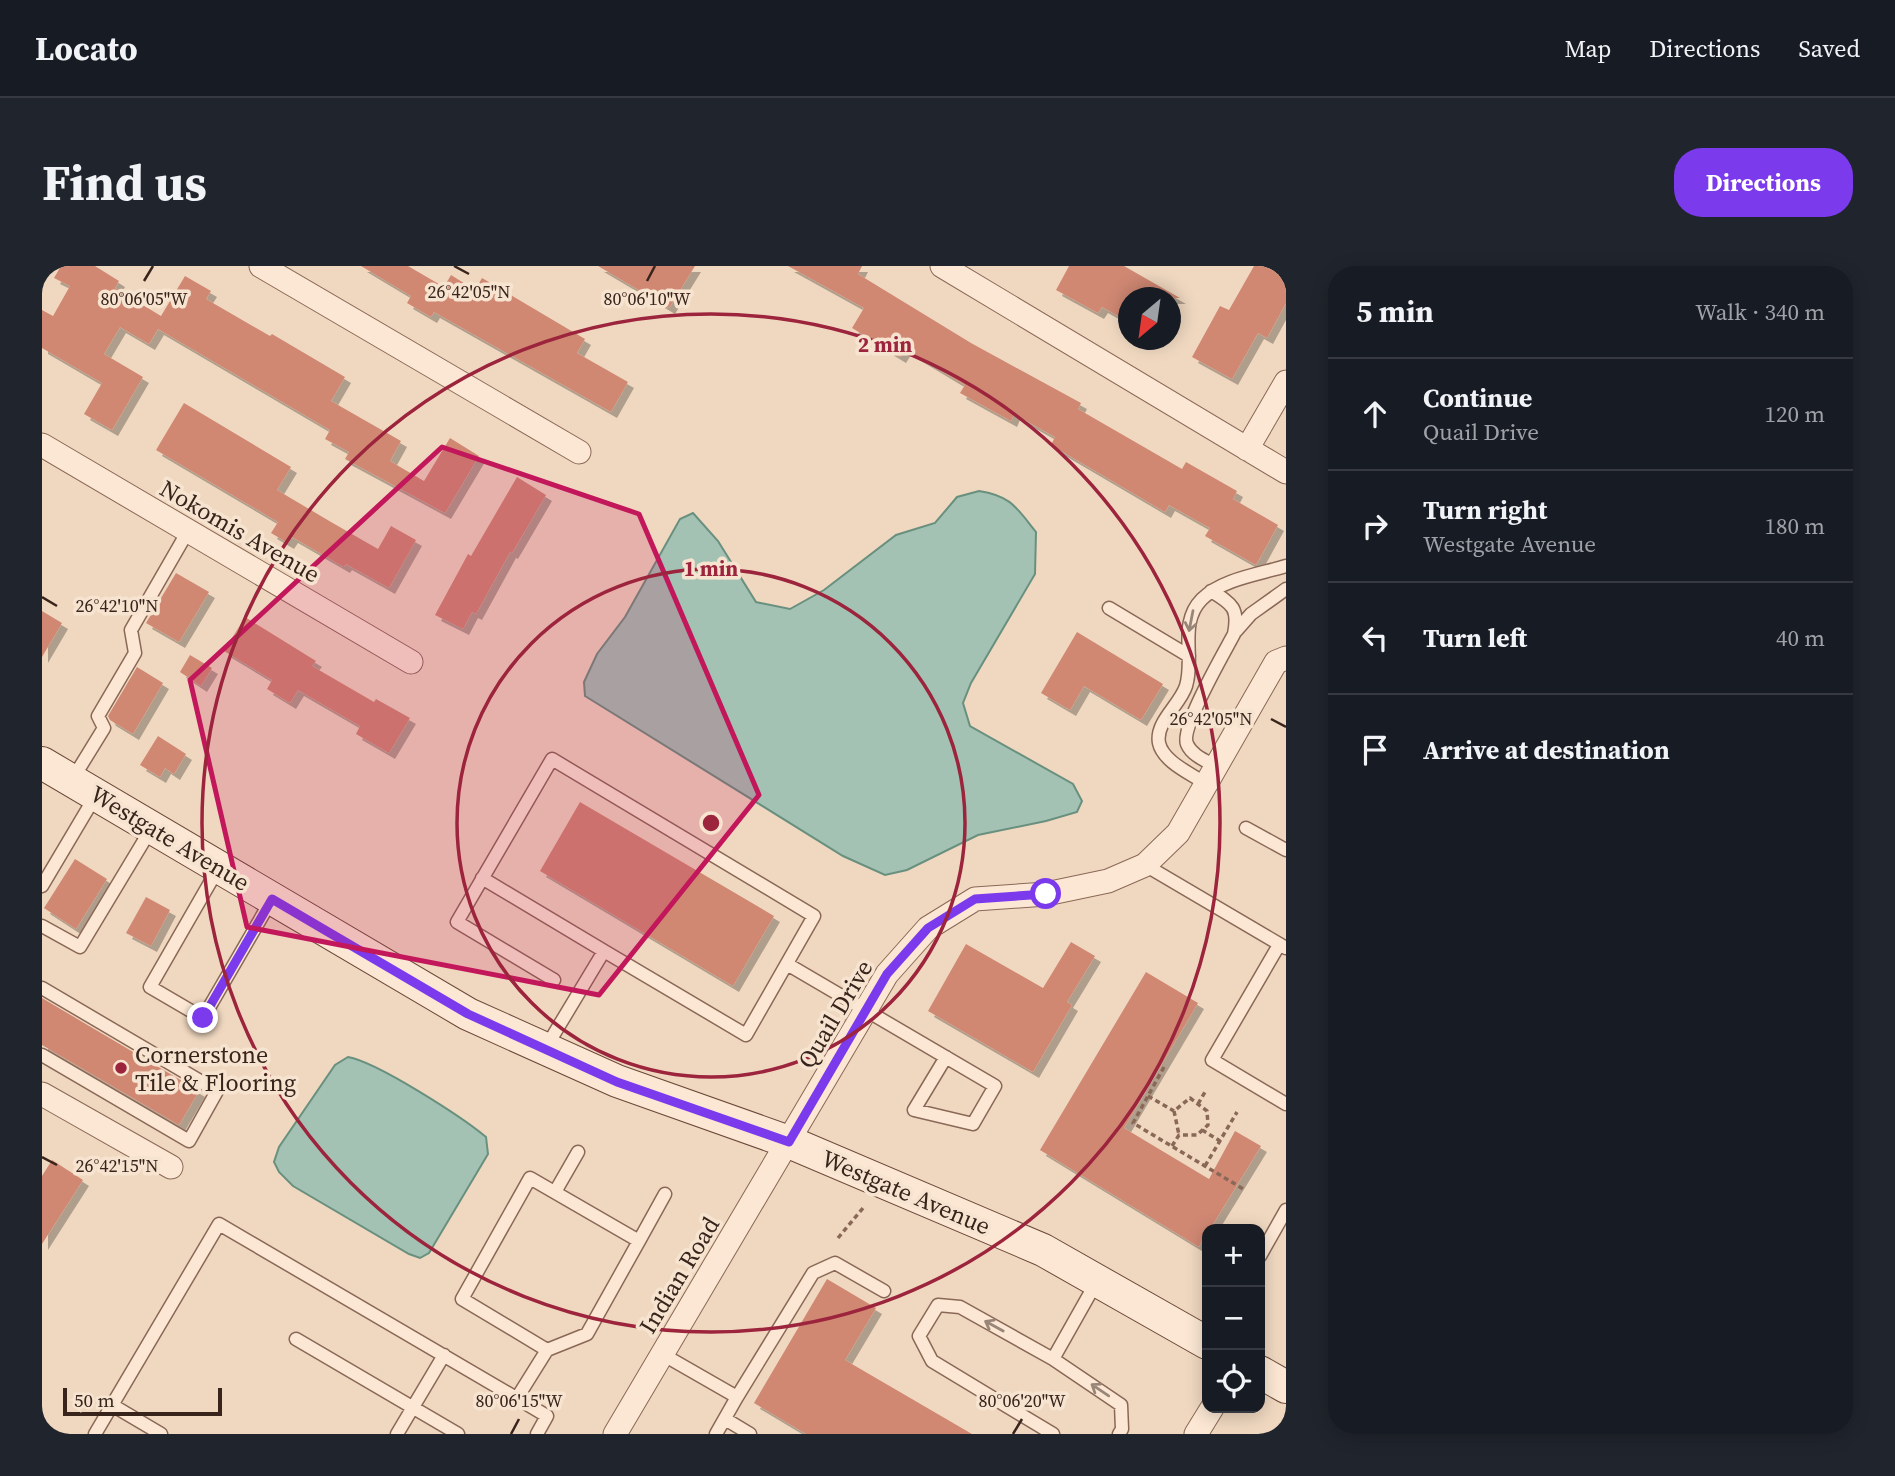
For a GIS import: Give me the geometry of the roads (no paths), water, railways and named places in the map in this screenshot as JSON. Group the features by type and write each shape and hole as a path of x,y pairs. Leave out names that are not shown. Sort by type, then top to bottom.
{"street":[{"path":"261,266 579,452"},
{"path":"942,266 1286,472"},
{"path":"1247,449 1286,382"},
{"name":"Nokomis Avenue","path":"42,445 411,662"},
{"name":"Quail Drive","path":"789,1142 887,974 928,928 975,899 1058,891 1108,881 1145,865 1178,834 1281,660"},
{"name":"Westgate Avenue","path":"42,762 468,1014 617,1082 789,1142 1043,1250 1202,1340"},
{"path":"42,1094 171,1167"},
{"name":"Indian Road","path":"615,1434 789,1142"},
{"path":"1265,1375 1286,1387"},
{"path":"1196,1434 1209,1413"}],"lane":[{"path":"42,886 84,787 104,727 98,716 135,653 131,630 188,531"},
{"path":"1212,776 1170,759 1162,751 1158,741 1163,723 1185,689 1189,673 1189,623 1193,609 1211,591 1286,566"},
{"path":"1212,776 1186,743 1185,735 1191,719 1234,634 1251,614 1286,589"},
{"path":"1211,591 1231,604 1236,612 1234,634"},
{"path":"1109,608 1189,656"},
{"path":"482,878 746,1035 814,916 551,759 482,878 457,922 554,980"},
{"path":"42,926 80,947 152,828"},
{"path":"1246,828 1286,850"},
{"path":"1145,865 1283,947 1212,1060 1286,1104"},
{"path":"219,867 150,988 203,1018 272,899"},
{"path":"545,1049 604,951"},
{"path":"787,964 866,1011 946,1057 995,1086 973,1124 914,1110 946,1057"},
{"path":"42,988 218,1091 189,1141 42,1055"},
{"path":"555,1192 578,1152"},
{"path":"547,1350 461,1299 530,1178 639,1241"},
{"path":"517,1398 547,1350 587,1334 666,1195"},
{"path":"1265,1247 1286,1210"},
{"path":"95,1434 219,1224 547,1416 537,1434"},
{"path":"716,1434 813,1273 835,1262 884,1291"},
{"path":"1054,1359 1097,1280"},
{"path":"1051,1433 932,1362 919,1336 938,1306 960,1307 1054,1359 1121,1405 1122,1429 1119,1434"},
{"path":"296,1339 458,1434"},
{"path":"663,1354 737,1397"},
{"path":"397,1434 444,1355"},
{"path":"112,1405 161,1434"},
{"path":"725,1419 750,1434"}],"place":[{"name":"Cornerstone Tile & Flooring","path":"121,1068"}]}
